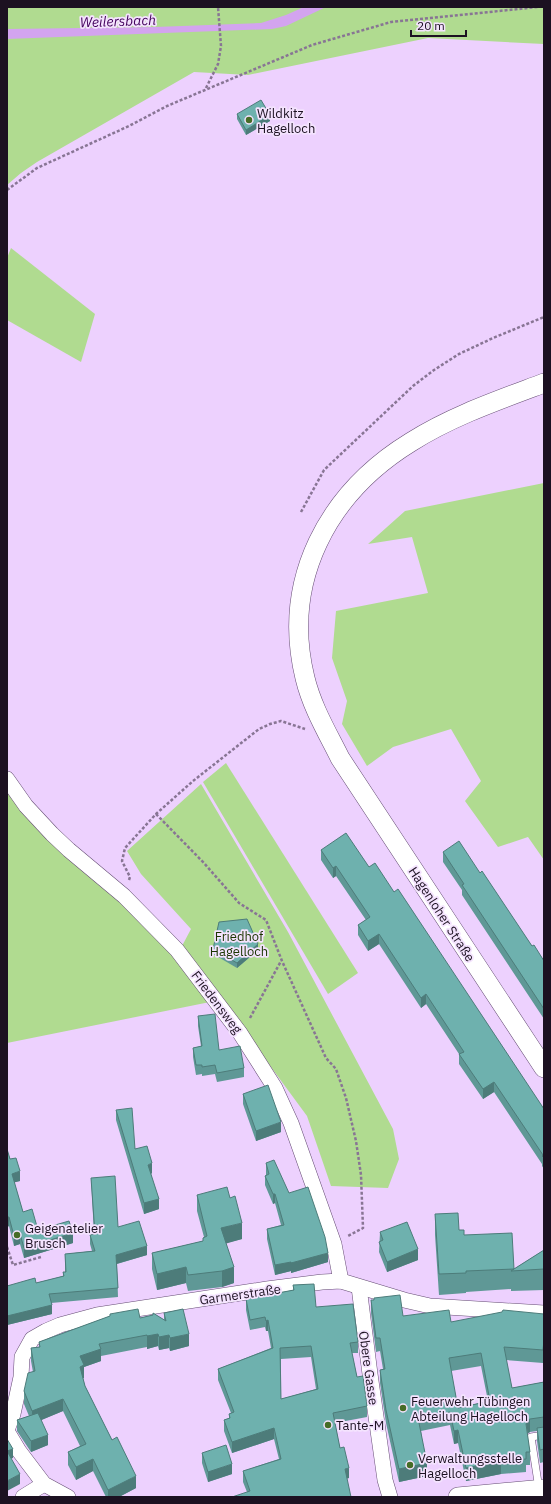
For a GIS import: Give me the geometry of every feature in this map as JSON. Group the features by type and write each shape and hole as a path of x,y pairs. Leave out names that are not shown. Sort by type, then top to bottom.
{"street":[{"name":"Hagenloher Straße","path":"544,383 465,415 412,441 378,465 363,478 351,491 327,524 314,551 306,572 299,618 300,655 305,679 313,704 340,758 544,1068"},
{"name":"Friedensweg","path":"7,779 26,806 52,834 124,896 178,950 240,1033 275,1088 291,1123 334,1244 341,1281"},
{"name":"Garmerstraße","path":"7,1430 13,1414 21,1377 22,1357 32,1339 46,1331 75,1320 97,1315 322,1282 341,1281 404,1300 430,1306 544,1313"},
{"name":"Obere Gasse","path":"359,1287 385,1480 390,1497"},
{"path":"7,1430 19,1451 44,1484 68,1497"},
{"path":"23,1497 44,1484"},
{"path":"458,1497 542,1489"}],"lane":[{"path":"542,1489 531,1437 544,1435"}],"path":[{"path":"206,89 218,64 221,46 218,7"},
{"path":"7,190 37,168 206,89 312,45 391,22 538,7"},
{"path":"301,512 324,470 413,386 459,354 544,317"},
{"path":"124,896 130,877 122,861 125,848 156,814 193,781 264,726 281,721 312,732 325,729"},
{"path":"156,814 204,863 238,903 266,920 282,961 326,1058 336,1069 346,1098 356,1141 361,1175 364,1228 334,1244"},
{"path":"240,1033 246,1026 282,961"},
{"path":"7,1247 13,1265 42,1257"}],"green space":[{"path":"7,7 544,7 544,44 428,38 248,75 194,72 37,162 7,185"},
{"path":"11,248 95,314 81,362 7,320 7,258"},
{"path":"544,483 544,860 528,837 498,847 465,801 481,781 451,729 393,747 367,766 342,724 347,701 332,658 336,611 428,593 412,537 368,544 405,511"},
{"path":"226,763 358,973 328,994 203,782"},
{"name":"Friedhof Hagelloch","path":"201,784 288,932 393,1129 399,1159 388,1188 331,1186 307,1116 182,946 191,929 141,874 127,851"},
{"path":"7,788 122,899 175,953 210,1002 7,1043"}],"shaded area":[{"path":"304,7 326,7 286,26 272,29 7,39 7,29 155,27 261,23 286,15"}],"building":[{"path":"261,100 270,115 246,130 237,114"},
{"path":"346,833 369,867 375,863 394,892 398,889 544,1109 544,1158 494,1082 483,1089 459,1054 464,1052 426,994 421,998 379,934 368,941 358,925 370,917 336,866 333,868 321,850"},
{"path":"459,841 480,873 482,871 532,946 534,945 544,961 544,1009 462,885 464,884 443,852"},
{"path":"247,919 258,944 237,963 213,949 219,922"},
{"path":"215,1014 219,1050 240,1046 244,1068 217,1073 215,1065 202,1067 202,1065 196,1065 193,1048 202,1046 198,1016"},
{"path":"268,1085 281,1122 256,1131 243,1094"},
{"path":"132,1108 135,1149 147,1146 152,1163 148,1165 159,1199 144,1203 116,1110"},
{"path":"7,1149 10,1159 16,1158 20,1171 12,1174 23,1212 32,1209 38,1230 69,1221 73,1233 24,1248 20,1234 14,1236 9,1217 7,1217"},
{"path":"274,1160 289,1193 308,1187 325,1237 328,1253 291,1263 275,1265 267,1229 284,1225 275,1194 273,1194 265,1176 269,1174 266,1163"},
{"path":"115,1176 118,1227 139,1221 147,1246 116,1255 118,1288 49,1294 52,1305 7,1316 7,1286 35,1278 36,1283 64,1276 63,1272 66,1272 65,1254 95,1251 90,1235 95,1234 91,1178"},
{"path":"227,1187 230,1198 235,1196 242,1223 221,1228 234,1267 222,1271 188,1275 186,1267 157,1274 152,1253 203,1241 203,1238 207,1236 197,1195"},
{"path":"458,1213 459,1230 464,1230 464,1235 512,1233 514,1269 439,1274 435,1214"},
{"path":"407,1222 418,1249 387,1262 379,1242 383,1240 380,1232"},
{"path":"544,1250 544,1269 511,1271"},
{"path":"314,1284 316,1307 353,1304 358,1342 350,1343 357,1377 363,1376 367,1406 333,1413 340,1448 344,1447 349,1468 345,1469 351,1497 232,1497 250,1491 243,1471 281,1459 274,1428 232,1442 224,1420 230,1418 229,1414 234,1412 218,1369 273,1348 268,1320 266,1321 265,1317 250,1320 246,1299 294,1290 293,1285","holes":["311,1346 318,1389 281,1399 280,1348"]},
{"path":"400,1295 403,1316 449,1310 451,1322 502,1312 503,1310 544,1314 543,1350 504,1347 512,1388 544,1382 544,1417 530,1419 526,1424 530,1452 526,1452 526,1459 501,1461 466,1468 458,1430 454,1431 450,1412 418,1418 427,1463 399,1469 386,1410 380,1370 385,1369 380,1338 376,1338 371,1300 374,1300 374,1298","holes":["481,1353 490,1401 458,1408 449,1358"]},
{"path":"138,1309 140,1318 153,1315 153,1313 166,1321 164,1313 183,1309 189,1334 170,1338 169,1335 159,1337 158,1334 147,1335 99,1344 101,1349 80,1356 84,1365 80,1367 85,1386 112,1440 117,1437 136,1476 108,1490 93,1459 76,1467 68,1452 86,1444 63,1399 32,1411 24,1391 28,1373 35,1371 31,1348 40,1347 39,1342 110,1316 110,1314"},
{"path":"38,1413 48,1435 31,1441 17,1420"},
{"path":"544,1427 544,1449 540,1450 537,1428"},
{"path":"7,1439 13,1449 7,1451"},
{"path":"226,1445 232,1464 208,1472 202,1453"},
{"path":"7,1451 20,1474 7,1481"}],"place":[{"name":"Wildkitz Hagelloch","path":"249,120"},
{"name":"Geigenatelier Brusch","path":"17,1235"},
{"name":"Feuerwehr Tübingen Abteilung Hagelloch","path":"403,1408"},
{"name":"Tante-M","path":"328,1425"},
{"name":"Verwaltungsstelle Hagelloch","path":"410,1465"}],"water label":[{"name":"Weilersbach","path":"118,21"}]}
